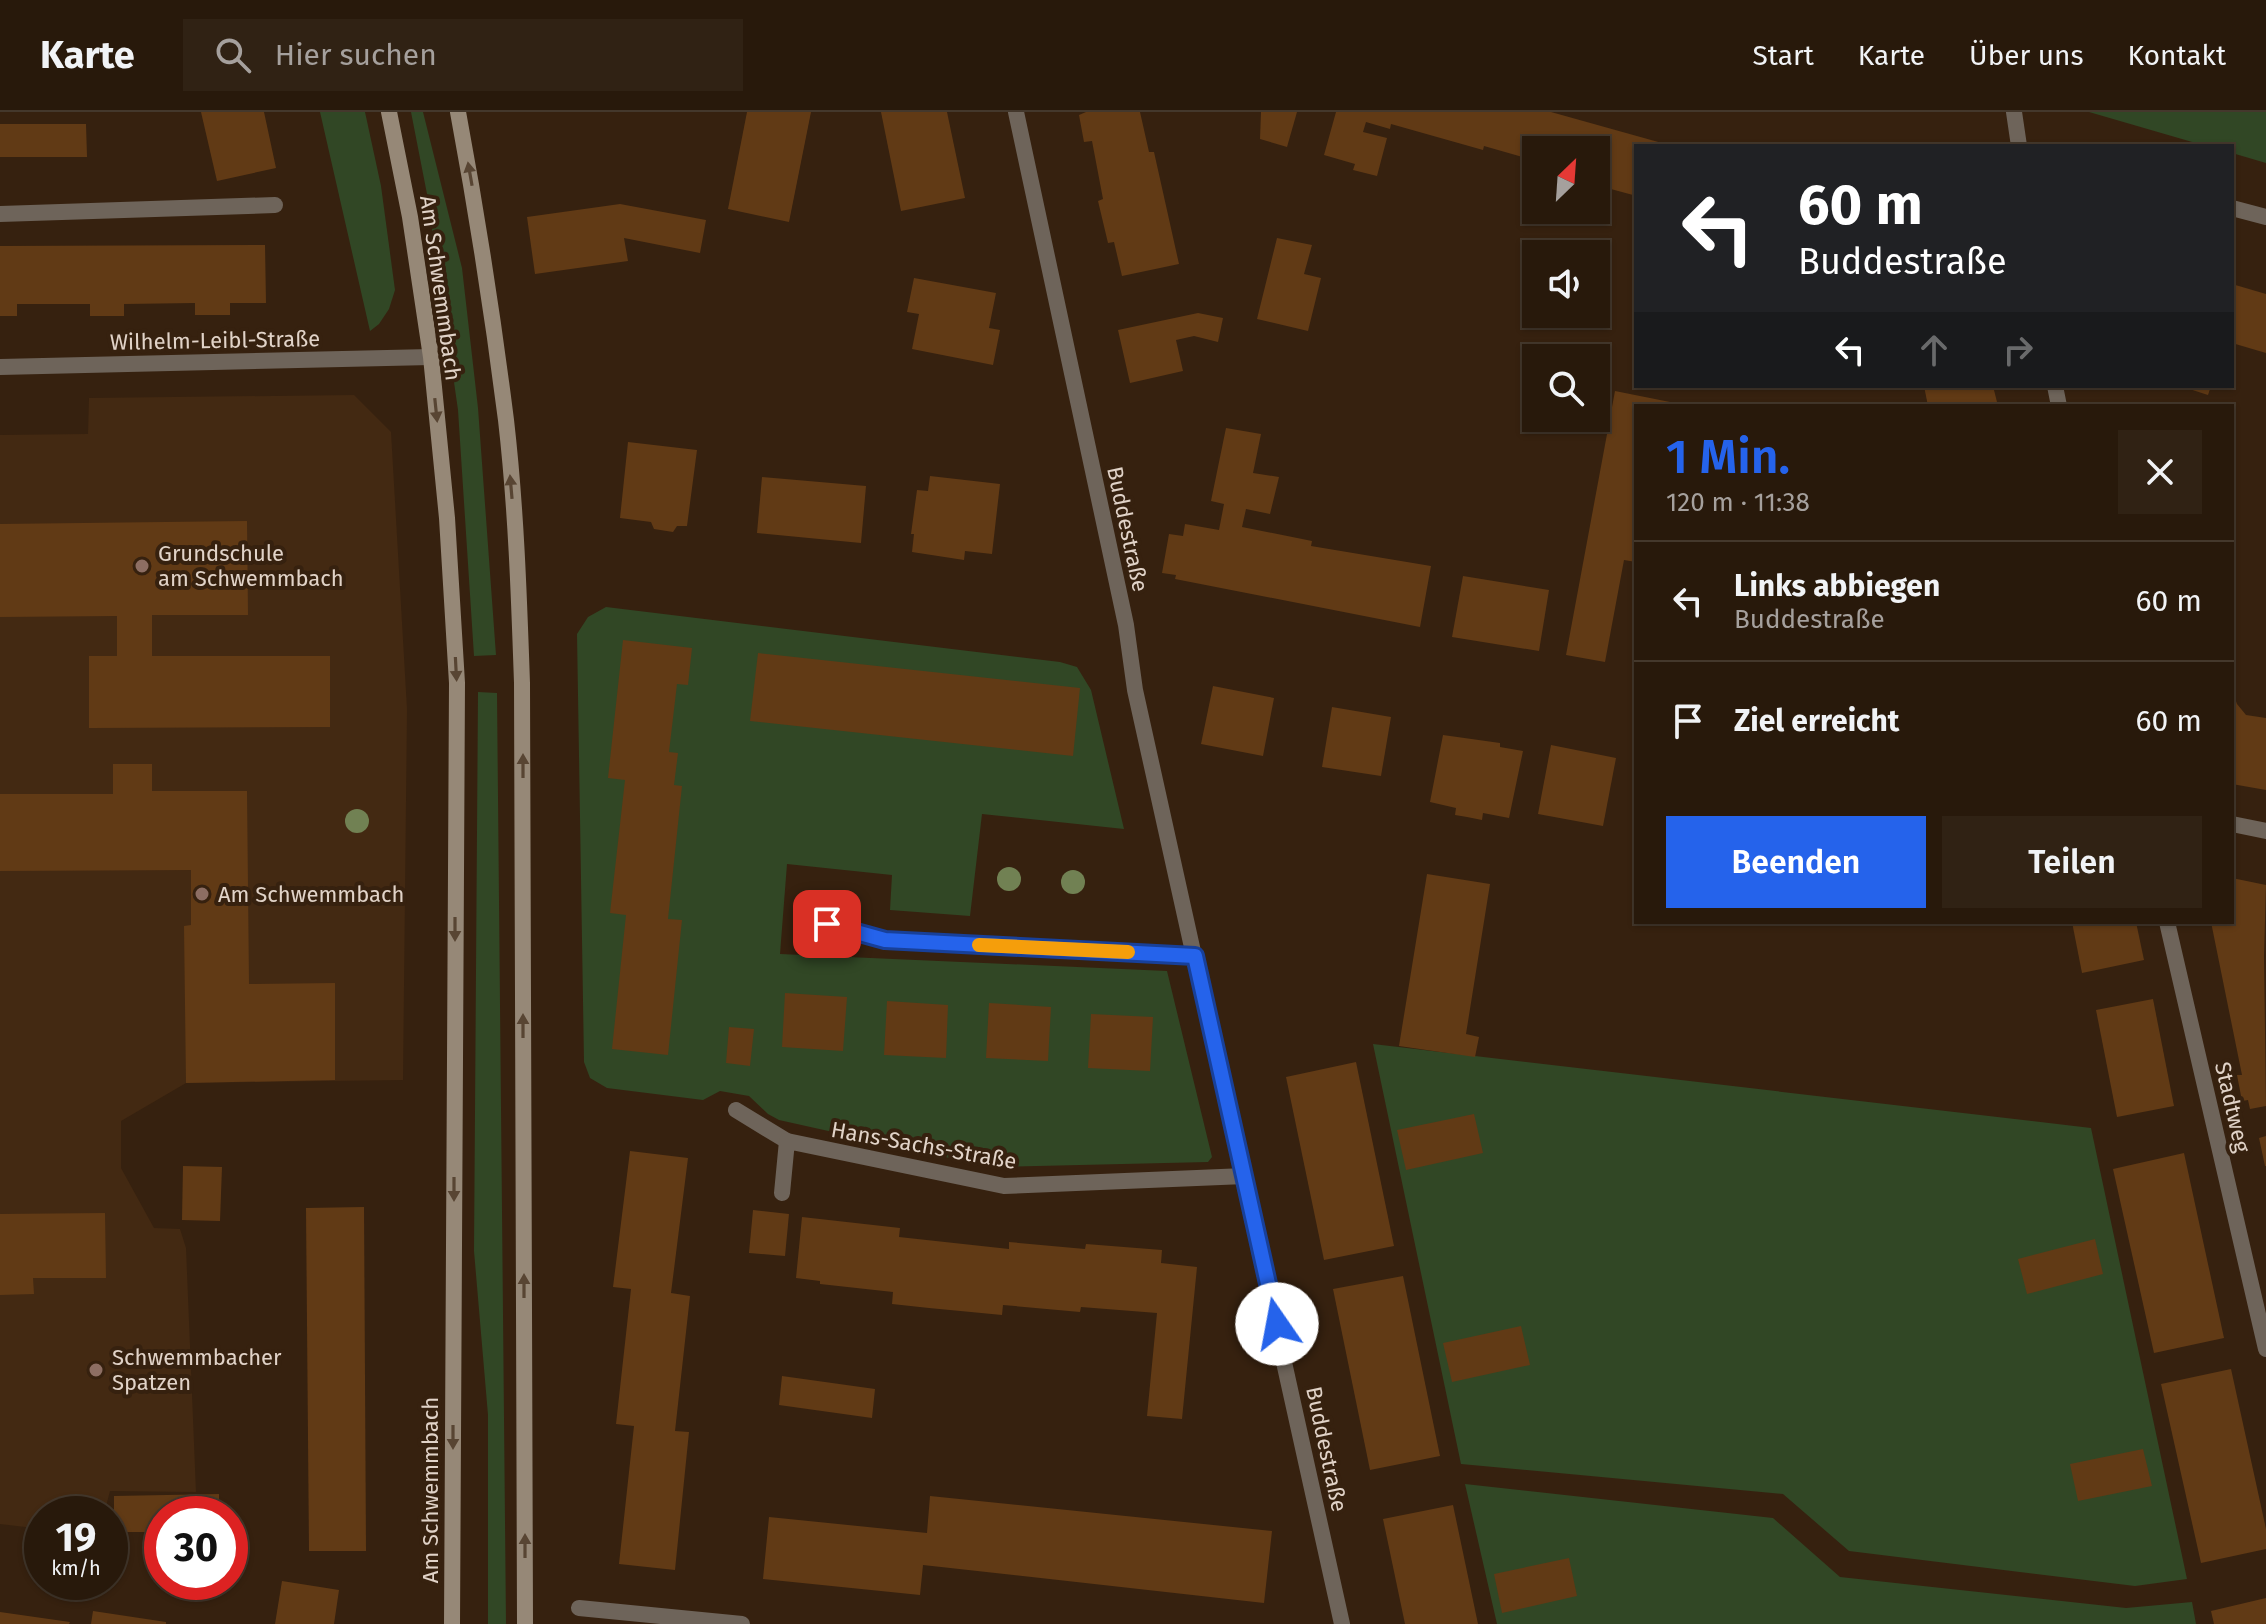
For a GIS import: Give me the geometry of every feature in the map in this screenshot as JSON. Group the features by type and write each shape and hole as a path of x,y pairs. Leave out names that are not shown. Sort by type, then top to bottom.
{"main road":[{"name":"Am Schwemmbach","path":"389,112 410,217 431,357 447,518 457,683 452,1624"},
{"name":"Am Schwemmbach","path":"458,112 481,235 506,423 522,668 525,1624"}],"street":[{"name":"Buddestraße","path":"1016,112 1126,625 1135,690 1342,1624"},
{"path":"2014,112 2019,144"},
{"path":"0,214 275,205"},
{"path":"2234,209 2266,217"},
{"name":"Wilhelm-Leibl-Straße","path":"0,367 431,357"},
{"path":"2234,824 2266,831"},
{"path":"827,924 885,940 1195,956"},
{"name":"Stadtweg","path":"2167,924 2266,1349"},
{"name":"Hans-Sachs-Straße","path":"736,1110 787,1141 1004,1186 1245,1176"},
{"path":"782,1193 787,1141"},
{"path":"579,1608 742,1624"}],"shaded area":[{"name":"Am Schwemmbach","path":"354,395 391,432 407,709 403,1080 186,1083 121,1121 121,1168 154,1228 180,1229 186,1248 196,1492 110,1491 109,1496 24,1496 24,1527 0,1524 0,435 88,434 89,398"}],"green space":[{"path":"320,112 365,112 381,186 395,290 389,309 370,331"},
{"path":"411,112 423,112 462,268 478,408 496,655 474,656 458,410 427,194"},
{"path":"2089,112 2266,112 2266,163 2234,154 2234,144 2199,144"},
{"path":"606,607 1060,662 1077,667 1091,690 1124,829 982,814 970,916 890,910 892,875 787,864 780,954 1167,971 1212,1157 1208,1162 990,1167 779,1120 749,1096 720,1091 703,1100 607,1088 590,1078 584,1062 577,634 588,617"},
{"path":"478,692 497,693 506,1624 488,1624 488,1415 474,1251"},
{"path":"1373,1044 2091,1128 2187,1579 2135,1586 1849,1551 1783,1494 1461,1464"},
{"path":"1465,1484 1773,1518 1840,1577 2126,1608 2192,1602 2196,1624 1497,1624"}],"building":[{"path":"201,112 264,112 276,168 217,181"},
{"path":"747,112 811,112 789,222 728,209"},
{"path":"881,112 947,112 965,198 901,211"},
{"path":"1086,112 1140,112 1149,152 1154,152 1179,264 1122,276 1114,242 1108,243 1098,201 1103,199 1092,141 1084,142 1079,115"},
{"path":"1261,112 1297,112 1287,147 1260,139"},
{"path":"1336,112 1551,112 1665,144 1634,144 1633,195 1610,189 1610,136 1522,136 1522,157 1484,146 1483,150 1391,124 1390,129 1366,122 1363,132 1387,138 1377,176 1353,170 1355,164 1324,155"},
{"path":"0,124 86,124 87,157 0,157"},
{"path":"620,204 706,220 700,253 624,238 628,261 535,274 527,217"},
{"path":"1277,238 1312,245 1304,274 1321,278 1308,331 1257,319"},
{"path":"265,245 266,303 230,303 230,315 195,315 195,303 124,304 124,316 90,316 90,304 17,304 17,316 0,316 0,246"},
{"path":"914,278 996,293 989,328 1000,330 993,365 912,349 919,314 907,312"},
{"path":"2234,285 2266,294 2266,353 2234,344"},
{"path":"1198,313 1223,318 1218,342 1194,336 1176,340 1183,371 1130,383 1118,330"},
{"path":"1924,388 1994,388 1998,404 1928,404"},
{"path":"2186,388 2210,388 2208,395"},
{"path":"1615,391 1680,404 1634,404 1634,562 1624,560 1605,662 1566,655 1607,432 1610,432"},
{"path":"1226,428 1261,434 1253,473 1279,477 1270,514 1246,509 1242,527 1312,541 1311,546 1431,566 1420,627 1175,579 1176,575 1162,573 1169,534 1183,536 1185,524 1219,530 1224,504 1211,501"},
{"path":"628,442 697,450 687,526 677,526 673,532 654,529 651,522 620,518"},
{"path":"930,476 1000,484 992,554 965,551 964,560 912,552 914,534 911,534 917,490 928,491"},
{"path":"762,477 866,486 861,543 757,533"},
{"path":"247,521 248,615 152,615 152,656 330,656 330,727 89,728 89,656 117,656 117,616 0,617 0,524"},
{"path":"1463,576 1549,590 1539,651 1452,637"},
{"path":"623,640 692,648 688,685 677,684 669,752 678,753 674,785 682,786 668,919 682,920 668,1055 612,1049 626,915 610,913 625,780 608,778"},
{"path":"758,653 1080,688 1073,756 750,721"},
{"path":"1213,686 1274,698 1263,756 1201,744"},
{"path":"2234,696 2246,715 2266,718 2266,790 2234,784"},
{"path":"1332,707 1391,717 1381,776 1322,767"},
{"path":"1443,735 1500,743 1500,747 1523,751 1509,818 1483,813 1482,820 1455,815 1456,808 1430,802"},
{"path":"1551,745 1616,758 1603,826 1538,814"},
{"path":"113,764 152,764 152,791 247,791 249,984 335,983 335,1080 186,1083 184,926 191,925 191,870 0,871 0,794 113,794"},
{"path":"1427,874 1490,884 1466,1034 1479,1037 1475,1057 1399,1046"},
{"path":"2234,878 2266,885 2266,1106 2250,1109 2248,1100 2242,1101 2237,1075 2242,1075 2211,924 2234,924"},
{"path":"2072,924 2136,924 2144,960 2082,973"},
{"path":"785,993 847,997 843,1051 782,1047"},
{"path":"2153,999 2174,1106 2117,1117 2096,1010"},
{"path":"887,1001 948,1005 946,1058 884,1055"},
{"path":"989,1003 1051,1007 1048,1061 986,1058"},
{"path":"1091,1014 1153,1017 1150,1071 1088,1068"},
{"path":"729,1027 754,1029 750,1066 726,1063"},
{"path":"1356,1062 1394,1246 1324,1260 1286,1077"},
{"path":"1474,1114 1483,1153 1406,1170 1397,1130"},
{"path":"2266,1136 2266,1166 2265,1166 2259,1138"},
{"path":"630,1151 688,1158 671,1293 690,1296 675,1431 689,1432 675,1570 619,1564 634,1426 616,1424 631,1289 613,1287"},
{"path":"2184,1153 2224,1338 2154,1353 2113,1169"},
{"path":"183,1166 222,1167 220,1221 182,1220"},
{"path":"364,1207 366,1551 309,1551 306,1208"},
{"path":"753,1210 789,1214 785,1256 749,1253"},
{"path":"105,1213 106,1278 33,1278 34,1294 0,1295 0,1214"},
{"path":"802,1217 900,1228 899,1237 1009,1249 1009,1242 1085,1249 1086,1244 1162,1250 1161,1263 1197,1267 1182,1419 1147,1416 1157,1313 1081,1307 1080,1312 1003,1305 1002,1315 892,1304 893,1292 820,1284 820,1281 796,1278"},
{"path":"2095,1239 2103,1274 2027,1294 2018,1259"},
{"path":"1403,1276 1440,1456 1370,1470 1333,1289"},
{"path":"1521,1326 1530,1365 1452,1382 1443,1343"},
{"path":"2231,1369 2266,1529 2266,1549 2201,1563 2161,1384"},
{"path":"782,1376 875,1389 872,1418 779,1405"},
{"path":"2143,1449 2152,1486 2078,1501 2070,1464"},
{"path":"219,1494 144,1496 144,1532 128,1532 128,1496 114,1496"},
{"path":"930,1496 1272,1531 1264,1603 923,1565 920,1595 763,1579 769,1517 927,1533"},
{"path":"1453,1505 1478,1624 1405,1624 1383,1519"},
{"path":"1569,1558 1577,1596 1502,1613 1494,1574"},
{"path":"282,1581 339,1590 334,1624 275,1624"},
{"path":"2266,1598 2266,1624 2214,1624 2211,1611"},
{"path":"93,1611 166,1622 166,1624 91,1624"},
{"path":"0,1612 70,1622 0,1624"}],"slow traffic":[{"path":"979,945 1128,952"}],"place":[{"name":"Grundschule am Schwemmbach","path":"142,566"},
{"name":"Am Schwemmbach","path":"202,894"},
{"name":"Schwemmbacher Spatzen","path":"96,1370"}],"route":[{"path":"827,924 885,940 1195,956 1277,1324"}]}
